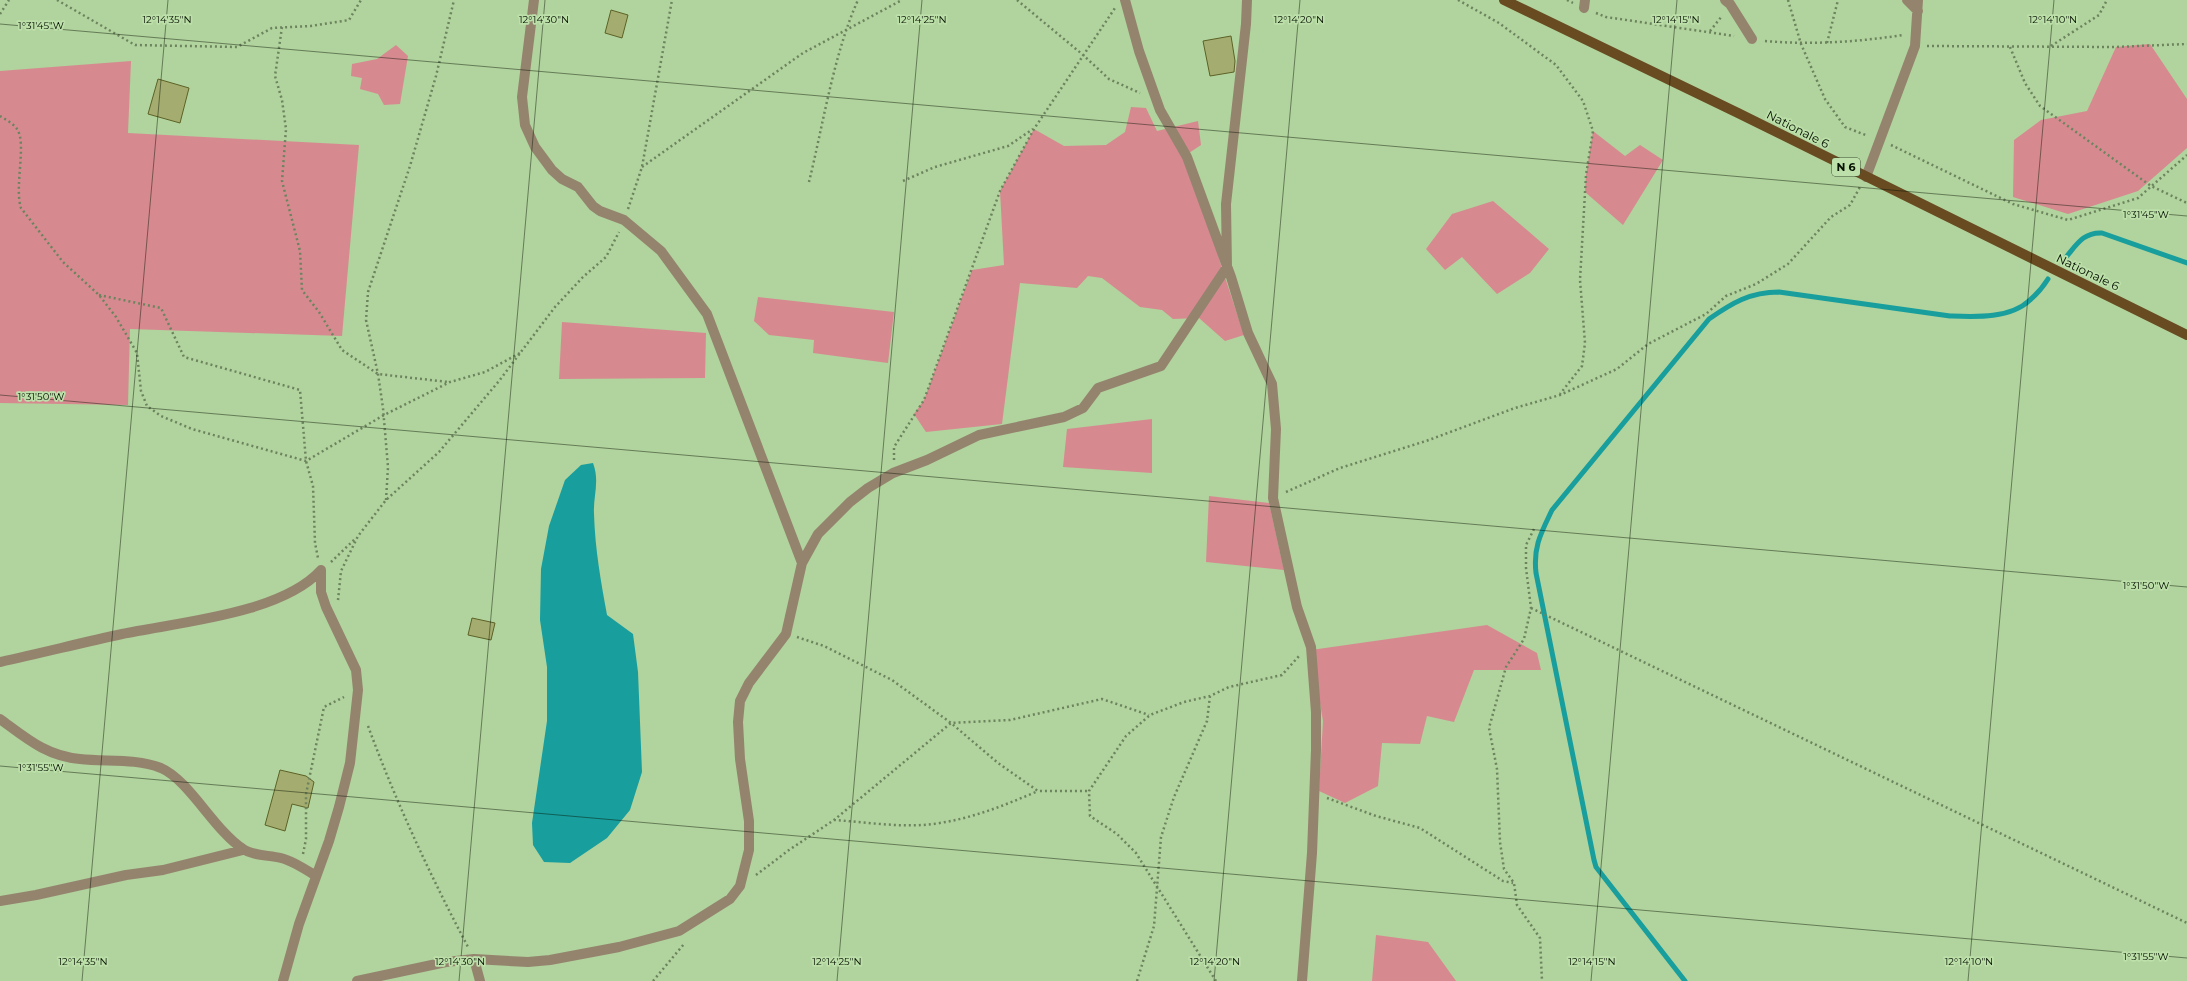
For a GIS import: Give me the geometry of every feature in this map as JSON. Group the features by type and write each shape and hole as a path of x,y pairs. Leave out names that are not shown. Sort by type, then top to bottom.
{"main road":[{"name":"Nationale 6","path":"1504,0 2187,336"}],"street":[{"path":"534,0 522,97 525,125 536,147 552,170 562,179 578,187 593,206 600,211 624,220 661,251 707,314 802,563"},
{"path":"357,981 446,962 474,959 528,962 550,960 661,937 679,931 696,922 730,899 740,886 749,850 749,821 740,759 738,722 740,701 749,683 786,634 802,563 818,534 832,518 868,488 893,473 979,435 1064,417 1083,408 1098,388 1161,366 1227,267 1226,204 1245,38 1247,0"},
{"path":"1725,0 1730,4 1752,40"},
{"path":"1907,0 1918,11"},
{"path":"1866,177 1914,46 1918,0"},
{"path":"1121,2 1160,110 1187,157 1227,267 1248,333 1272,384 1276,429 1273,498 1297,607 1310,643 1316,712 1314,794 1302,981"},
{"path":"283,981 288,960 329,841 350,763 358,690 356,670 321,592 321,570"},
{"path":"0,662 93,640 221,615 272,601 311,581 321,570"},
{"path":"0,719 25,739 43,749 79,759 146,763 163,769 178,780 215,823 243,850"},
{"path":"0,900 36,895 126,875 163,870 243,850 282,858 300,866 316,876"},
{"path":"474,959 480,981"}],"path":[{"path":"0,14 9,0"},
{"path":"57,0 135,46 237,47 272,28 311,26 349,20 360,0"},
{"path":"386,500 388,468 384,414 378,374 366,320 368,292 410,166 436,76 454,0"},
{"path":"321,570 358,536 386,500 440,452 500,381 555,307 583,277 606,257 613,247 642,167 672,0"},
{"path":"809,182 847,30 858,0"},
{"path":"642,167 803,53 902,0"},
{"path":"1017,0 1082,54 1109,79 1138,91 1143,96"},
{"path":"1458,0 1499,23 1556,65 1583,101 1593,131 1586,174 1580,280 1585,343 1582,366 1560,394"},
{"path":"1788,0 1801,44 1825,99 1845,127 1880,141 1959,177 2013,204 2068,220 2138,198 2187,155"},
{"path":"1827,43 1838,0"},
{"path":"2050,47 2099,15 2107,0"},
{"path":"893,473 894,447 924,400 1000,191 1034,129 1082,54 1121,2"},
{"path":"282,27 275,76 282,100 286,129 282,181 300,251 302,290 319,312 342,350 378,374 450,382"},
{"path":"1914,46 2114,47 2187,44"},
{"path":"2010,46 2025,83 2040,106 2150,186 2187,203"},
{"path":"0,116 17,129 20,140 17,198 21,208 63,262 99,295 138,353 141,391 147,406 161,416 192,429 306,461 384,414 450,382 484,372 522,352"},
{"path":"903,181 935,167 1008,146 1034,129"},
{"path":"1273,498 1340,468 1426,441 1515,408 1560,394 1617,369 1648,344 1706,314 1726,296 1756,284 1788,264 1831,217 1850,205 1866,177"},
{"path":"99,295 161,308 184,357 300,390 306,461 313,486 315,543 321,570"},
{"path":"1534,529 1526,546 1526,568 1531,608 1524,639 1506,667 1489,728 1497,769 1500,842 1504,870 1514,883 1517,905 1540,938 1542,981"},
{"path":"336,628 341,571 358,536"},
{"path":"1531,608 2187,923"},
{"path":"786,634 824,646 892,680 951,723 998,763 1038,791"},
{"path":"1216,981 1136,853 1117,834 1090,816 1089,792 1126,736 1150,715 1184,702 1210,696 1229,687 1282,675 1310,643"},
{"path":"300,866 306,839 306,794 324,708 358,690"},
{"path":"1137,981 1154,926 1161,837 1174,797 1207,721 1210,696"},
{"path":"740,886 788,850 834,820 951,723 1010,720 1102,699 1150,715"},
{"path":"366,720 385,772 416,844 474,959"},
{"path":"834,820 901,824 932,824 986,813 1038,791 1089,792"},
{"path":"1314,794 1376,816 1420,828 1503,881 1514,883"},
{"path":"654,981 688,940"}],"shaded area":[{"path":"2150,44 2187,99 2187,148 2138,191 2068,214 2013,197 2014,140 2041,120 2087,111 2116,47"},
{"path":"396,45 408,56 400,104 384,105 378,94 360,89 362,78 351,76 352,64 377,59"},
{"path":"131,61 128,133 359,145 342,336 130,329 128,405 0,403 0,71"},
{"path":"1131,107 1146,108 1157,131 1198,121 1201,145 1189,153 1221,265 1244,335 1225,341 1199,318 1173,319 1162,310 1140,307 1102,278 1088,276 1077,288 1020,283 1002,424 926,432 914,414 924,400 972,270 1004,265 1000,191 1034,129 1064,146 1106,145 1125,132"},
{"path":"1593,131 1625,156 1640,145 1663,160 1623,225 1585,192 1586,175"},
{"path":"1493,201 1549,249 1530,273 1497,294 1462,257 1445,270 1426,249 1452,214"},
{"path":"758,297 894,312 888,363 813,353 814,340 769,335 754,321"},
{"path":"562,322 706,333 705,378 559,379"},
{"path":"1152,419 1152,473 1063,467 1067,429"},
{"path":"1209,496 1269,503 1284,570 1206,562"},
{"path":"1487,625 1537,653 1541,670 1474,670 1454,722 1427,716 1420,744 1382,743 1378,786 1345,803 1319,791 1323,721 1311,650"},
{"path":"1376,935 1428,942 1456,981 1372,981"}],"water":[{"path":"593,463 596,476 594,507 596,540 607,615 633,634 638,672 642,772 630,810 607,838 570,863 544,862 533,845 532,823 547,721 547,667 540,620 541,569 549,526 565,480 581,465"}],"building":[{"path":"611,10 628,15 622,38 605,33"},
{"path":"1231,36 1235,61 1234,72 1210,76 1203,41"},
{"path":"158,79 189,88 180,123 148,114"},
{"path":"472,618 495,623 491,640 468,635"},
{"path":"280,770 306,776 314,782 308,808 292,804 285,831 265,825"}],"waterway":[{"path":"2067,256 2078,243 2090,234 2102,233 2187,263"},
{"path":"1685,981 1596,867 1594,860 1536,573 1535,564 1539,540 1552,510 1709,319 1734,303 1750,296 1779,292 1950,316 1992,316 2013,311 2022,306 2042,288 2048,279"}]}
